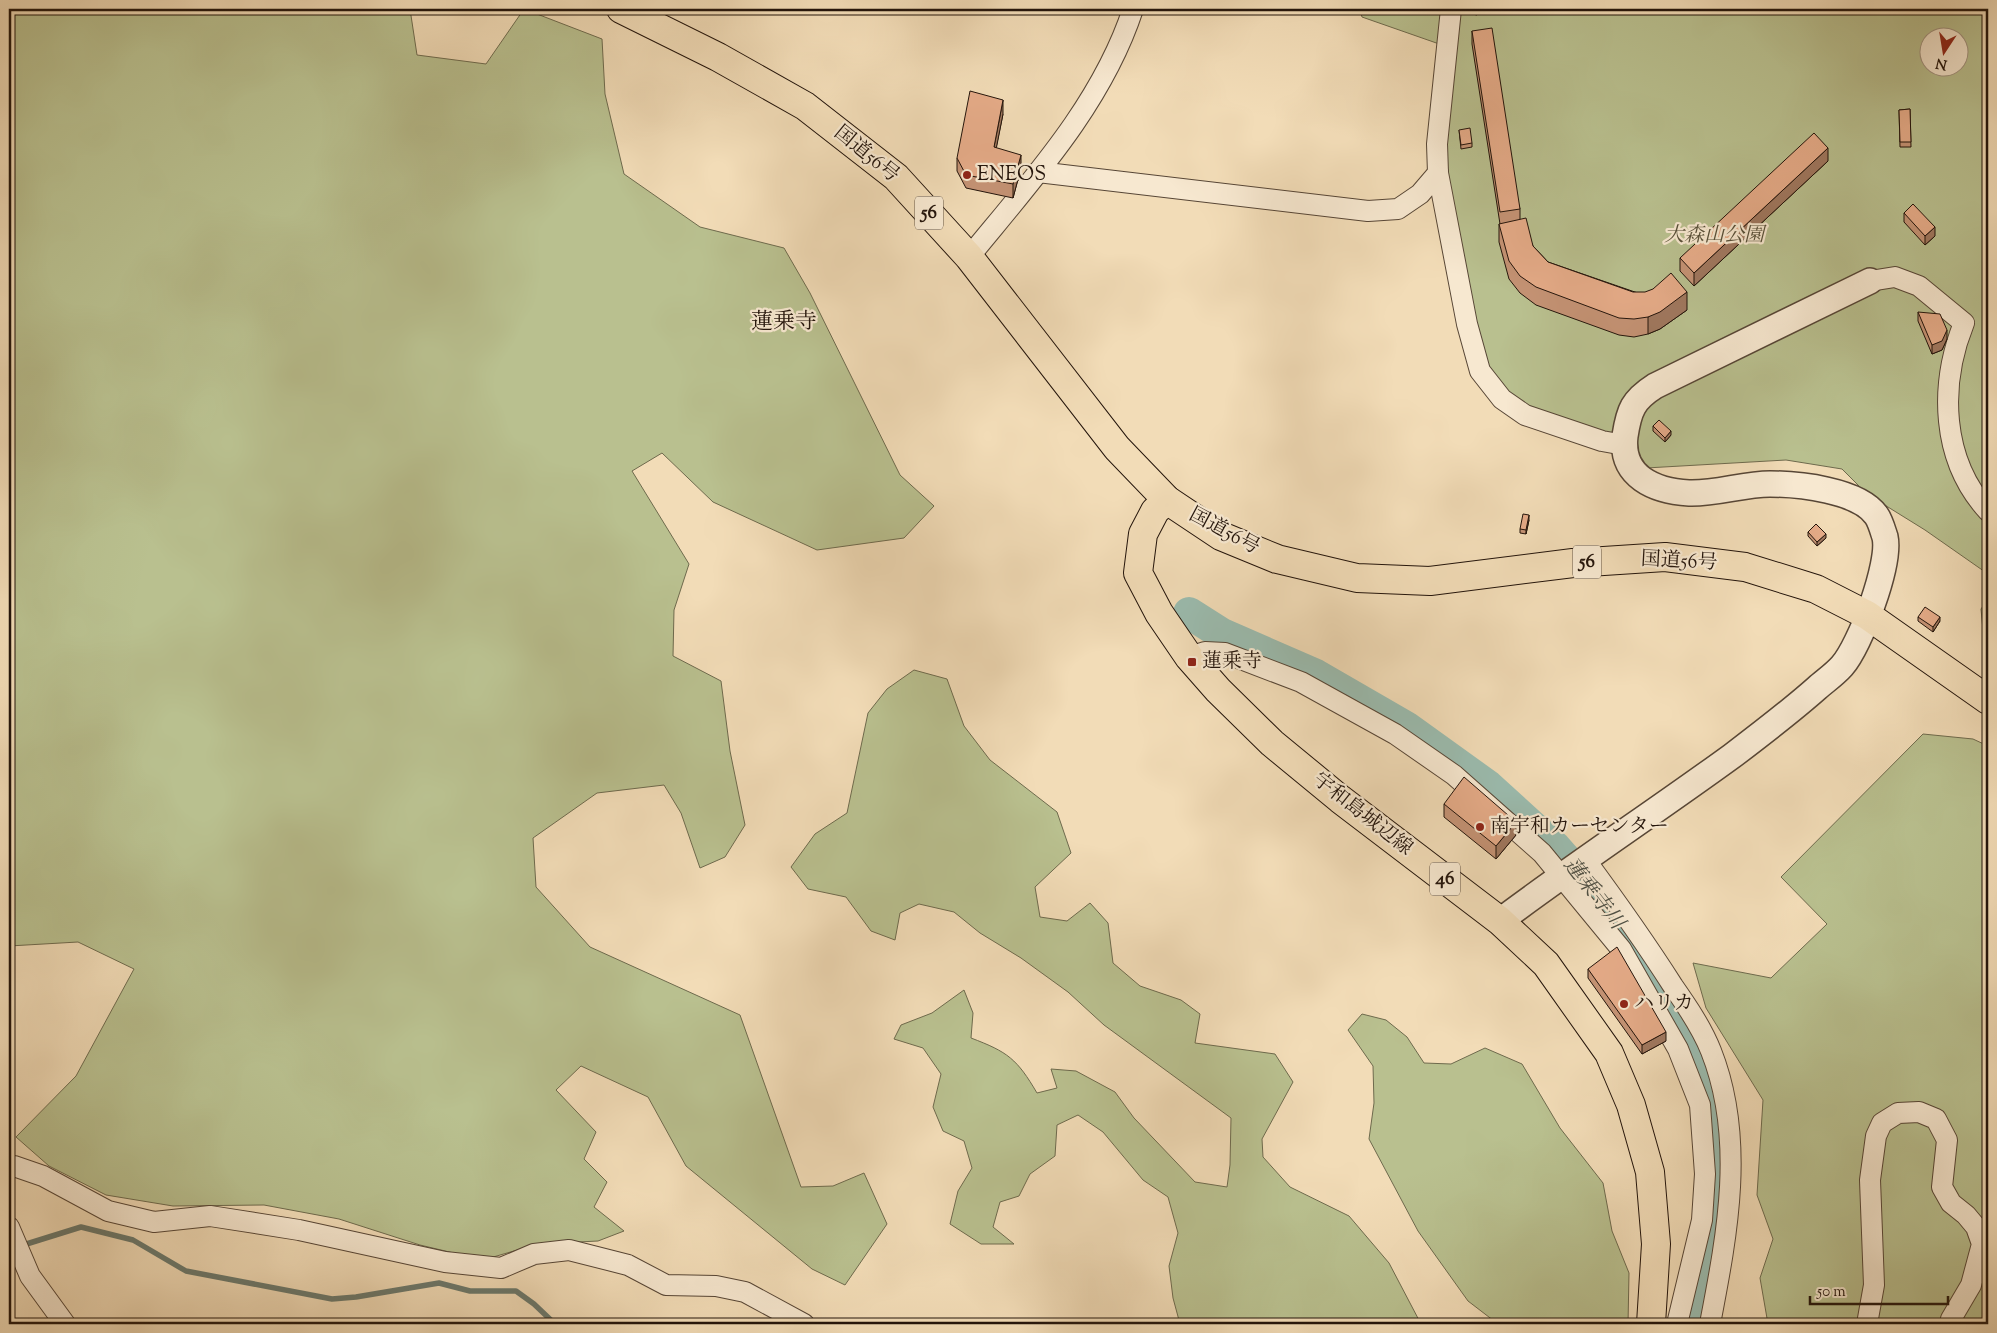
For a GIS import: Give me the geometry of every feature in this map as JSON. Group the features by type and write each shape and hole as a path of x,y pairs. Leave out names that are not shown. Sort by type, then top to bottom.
{"main road":[{"name":"国道56号","path":"621,9 718,57 805,106 896,177 970,257 1117,448 1168,500 1222,536 1277,560 1357,578 1430,581 1573,563 1665,557 1744,567 1816,589 1867,615 1988,700"},
{"name":"宇和島城辺線","path":"1168,500 1155,511 1143,534 1138,573 1159,612 1189,657 1218,690 1272,743 1340,799 1500,921 1546,964 1579,1007 1609,1053 1631,1105 1650,1172 1656,1244 1651,1324"}],"street":[{"path":"970,257 1038,172 1096,91 1125,34 1133,9"},
{"path":"1451,9 1436,144 1438,173 1467,324 1480,371 1502,399 1525,415 1602,441 1624,446"},
{"path":"1038,172 1368,211 1398,209 1420,194 1438,173"},
{"path":"1500,921 1584,858 1664,805 1762,734 1843,666 1859,638 1883,571 1886,540 1876,515 1854,499 1817,487 1769,484 1691,493 1664,490 1644,482 1628,464 1624,446 1628,420 1638,397 1672,377 1870,281 1895,277 1919,286 1964,323 1954,347 1946,403 1956,458 1968,486 1988,511"},
{"path":"1189,657 1205,652 1225,653 1234,656 1301,682 1394,734 1454,775 1542,853 1621,949 1678,1049 1700,1105 1705,1174 1702,1220 1677,1324"},
{"path":"1584,858 1641,936 1687,1008 1711,1051 1723,1092 1730,1142 1731,1195 1710,1324"},
{"path":"1867,1324 1874,1284 1870,1180 1876,1136 1882,1123 1898,1113 1918,1112 1936,1119 1947,1140 1942,1187 1951,1203 1966,1215 1976,1227 1982,1244 1972,1285 1950,1324"},
{"path":"9,1168 14,1166 43,1176 108,1211 154,1222 210,1216 299,1230 445,1262 501,1268 534,1254 569,1250 628,1265 666,1285 716,1286 745,1292 804,1324"},
{"path":"9,1227 30,1276 65,1324"}],"green space":[{"path":"9,9 410,9 417,55 486,64 524,9 602,39 605,94 624,174 700,227 784,248 810,293 900,475 934,506 904,538 817,550 713,502 662,453 632,471 689,564 674,610 673,656 721,681 730,751 745,825 725,857 700,868 681,813 664,785 597,793 533,838 536,887 590,947 740,1015 801,1187 833,1186 864,1173 887,1224 845,1285 812,1269 686,1166 648,1097 581,1066 556,1090 596,1132 584,1159 607,1182 594,1207 624,1231 598,1241 538,1244 483,1260 420,1245 339,1219 264,1205 173,1206 106,1195 49,1166 16,1137 76,1076 134,969 78,942 9,946"},
{"name":"大森山公園","path":"1359,9 1988,9 1988,574 1925,530 1867,494 1842,469 1786,460 1646,468 1624,445 1525,415 1480,371 1438,173 1445,46 1362,17"},
{"path":"1988,599 1988,664 1986,662 1981,609"},
{"path":"914,670 947,679 964,726 990,760 1057,812 1071,853 1035,887 1040,917 1067,921 1090,903 1108,923 1113,963 1140,986 1181,1000 1200,1014 1195,1043 1275,1054 1293,1082 1262,1139 1263,1157 1290,1187 1349,1216 1389,1263 1421,1324 1180,1324 1173,1298 1169,1266 1178,1233 1168,1197 1143,1180 1103,1132 1078,1115 1057,1125 1055,1156 1030,1174 1019,1196 1000,1202 993,1227 1014,1244 981,1244 950,1224 958,1191 972,1168 964,1141 943,1131 933,1107 941,1074 923,1048 894,1039 901,1025 932,1013 964,990 973,1013 971,1038 994,1048 1010,1058 1017,1064 1037,1093 1057,1088 1051,1069 1076,1071 1115,1092 1134,1118 1195,1182 1227,1187 1230,1165 1231,1118 1104,1025 1068,992 1021,958 980,933 954,912 919,904 900,913 895,940 871,931 846,897 808,889 791,867 815,834 847,813 868,713 887,689"},
{"path":"1923,734 1973,739 1988,746 1988,1324 1768,1324 1760,1278 1773,1239 1757,1195 1763,1100 1706,1008 1693,963 1771,978 1827,924 1781,877"},
{"path":"1362,1014 1386,1020 1407,1037 1424,1063 1451,1064 1485,1048 1522,1064 1560,1128 1603,1183 1612,1231 1629,1273 1628,1324 1498,1324 1468,1301 1418,1231 1369,1139 1374,1103 1373,1066 1348,1030"}],"building":[{"path":"1492,28 1520,209 1500,212 1472,31"},
{"path":"970,91 1003,100 994,147 1021,155 1013,184 966,175 957,158"},
{"path":"1910,109 1911,142 1900,142 1899,110"},
{"path":"1470,128 1472,143 1461,145 1459,130"},
{"path":"1814,133 1828,148 1694,273 1680,258"},
{"path":"1913,204 1935,227 1925,236 1904,213"},
{"path":"1526,218 1533,246 1548,262 1633,292 1645,292 1653,289 1671,273 1687,292 1660,312 1648,317 1634,319 1619,318 1536,287 1520,276 1509,261 1499,224"},
{"path":"1918,312 1940,314 1947,330 1942,341 1932,345"},
{"path":"1659,420 1671,431 1665,438 1653,426"},
{"path":"1523,514 1529,515 1526,530 1520,529"},
{"path":"1816,524 1826,534 1817,542 1808,532"},
{"path":"1925,607 1940,617 1933,627 1918,617"},
{"path":"1464,777 1516,822 1496,846 1444,804"},
{"path":"1617,947 1666,1032 1642,1045 1588,969"}],"waterway":[{"name":"蓮乗寺川","path":"1189,613 1222,634 1316,675 1406,727 1488,786 1555,847 1605,904 1656,980 1697,1052 1712,1093 1718,1153 1718,1199 1693,1324"},
{"path":"20,1246 81,1227 133,1240 186,1271 332,1299 356,1297 439,1283 470,1291 516,1291 534,1304 555,1324"}],"place":[{"name":"ENEOS","path":"967,175"},
{"name":"蓮乗寺","path":"1192,662"},
{"name":"南宇和カーセンター","path":"1480,827"},
{"name":"ハリカ","path":"1624,1004"}],"district":[{"name":"蓮乗寺","path":"784,323"}]}
